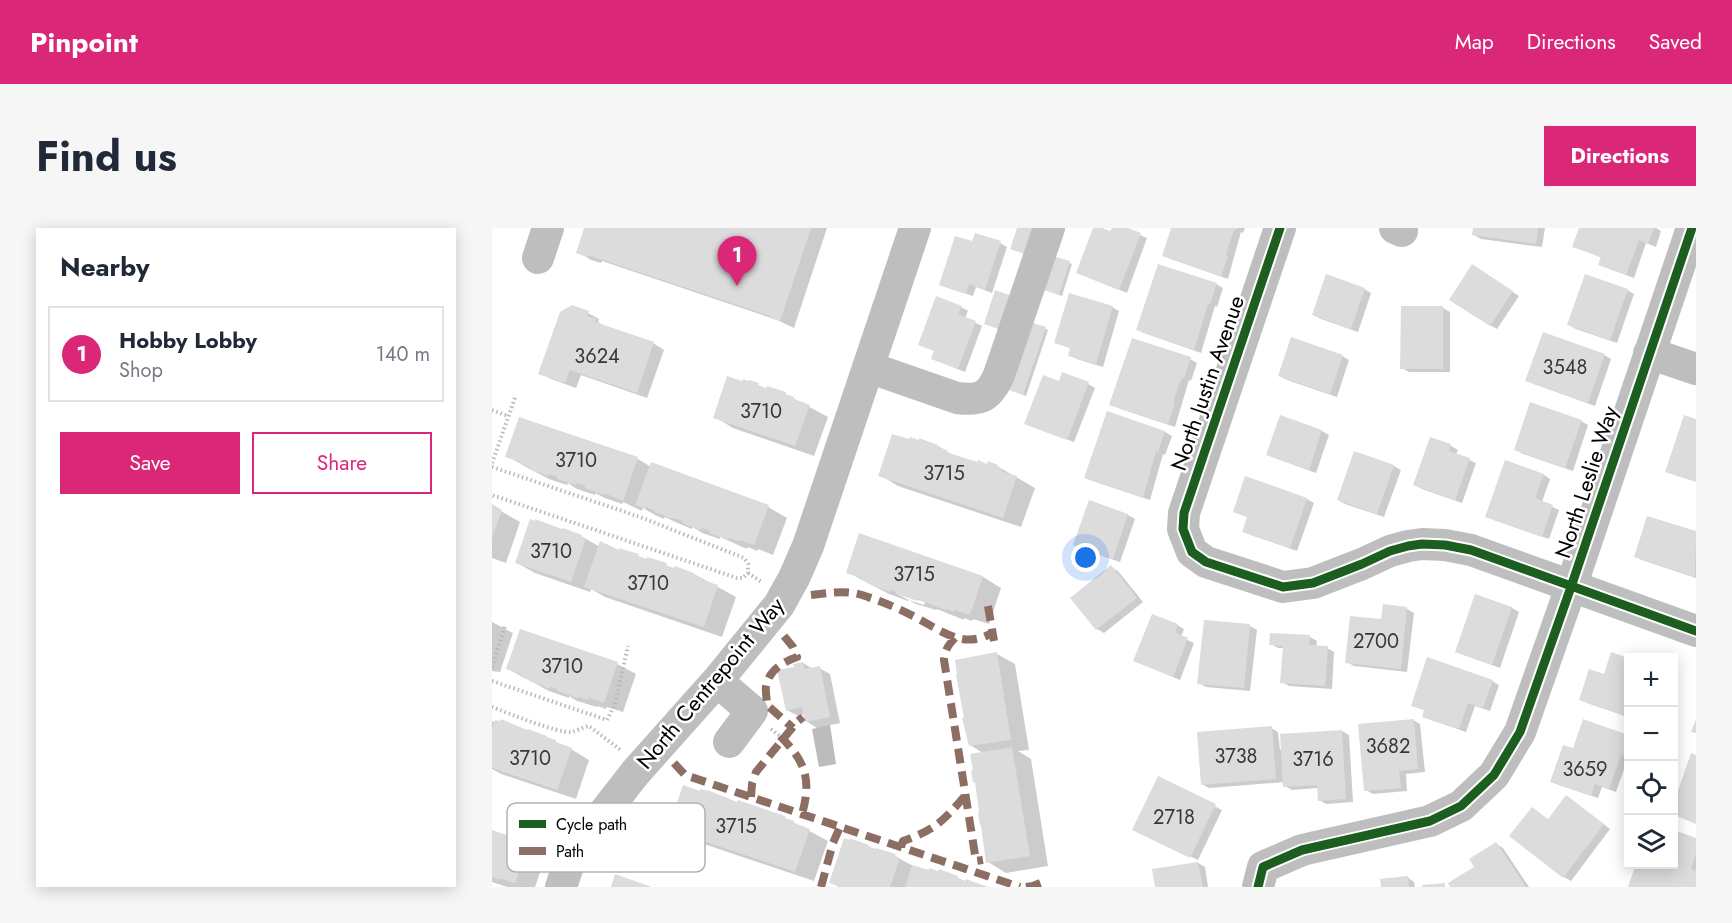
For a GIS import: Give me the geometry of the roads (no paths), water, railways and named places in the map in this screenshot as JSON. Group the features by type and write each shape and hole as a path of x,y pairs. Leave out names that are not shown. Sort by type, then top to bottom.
{"street":[{"path":"538,258 548,228"},
{"name":"North Centrepoint Way","path":"612,803 635,773 717,681 778,605 794,578 808,546 915,228"},
{"path":"868,367 957,398 970,400 988,394 999,375 1049,228"},
{"name":"North Justin Avenue","path":"1280,228 1184,513 1183,529 1192,552 1206,562 1283,587 1313,583 1390,551 1422,544 1445,545 1471,550 1571,587"},
{"name":"North Leslie Way","path":"1261,877 1302,850 1430,821 1461,806 1494,775 1520,732 1692,228"},
{"path":"1649,353 1696,369"},
{"path":"1571,587 1696,631"},
{"path":"717,681 752,711 729,742"},
{"name":"North Centrepoint Way","path":"561,887 566,872"}],"place":[{"name":"Hobby Lobby","path":"737,286"}]}
